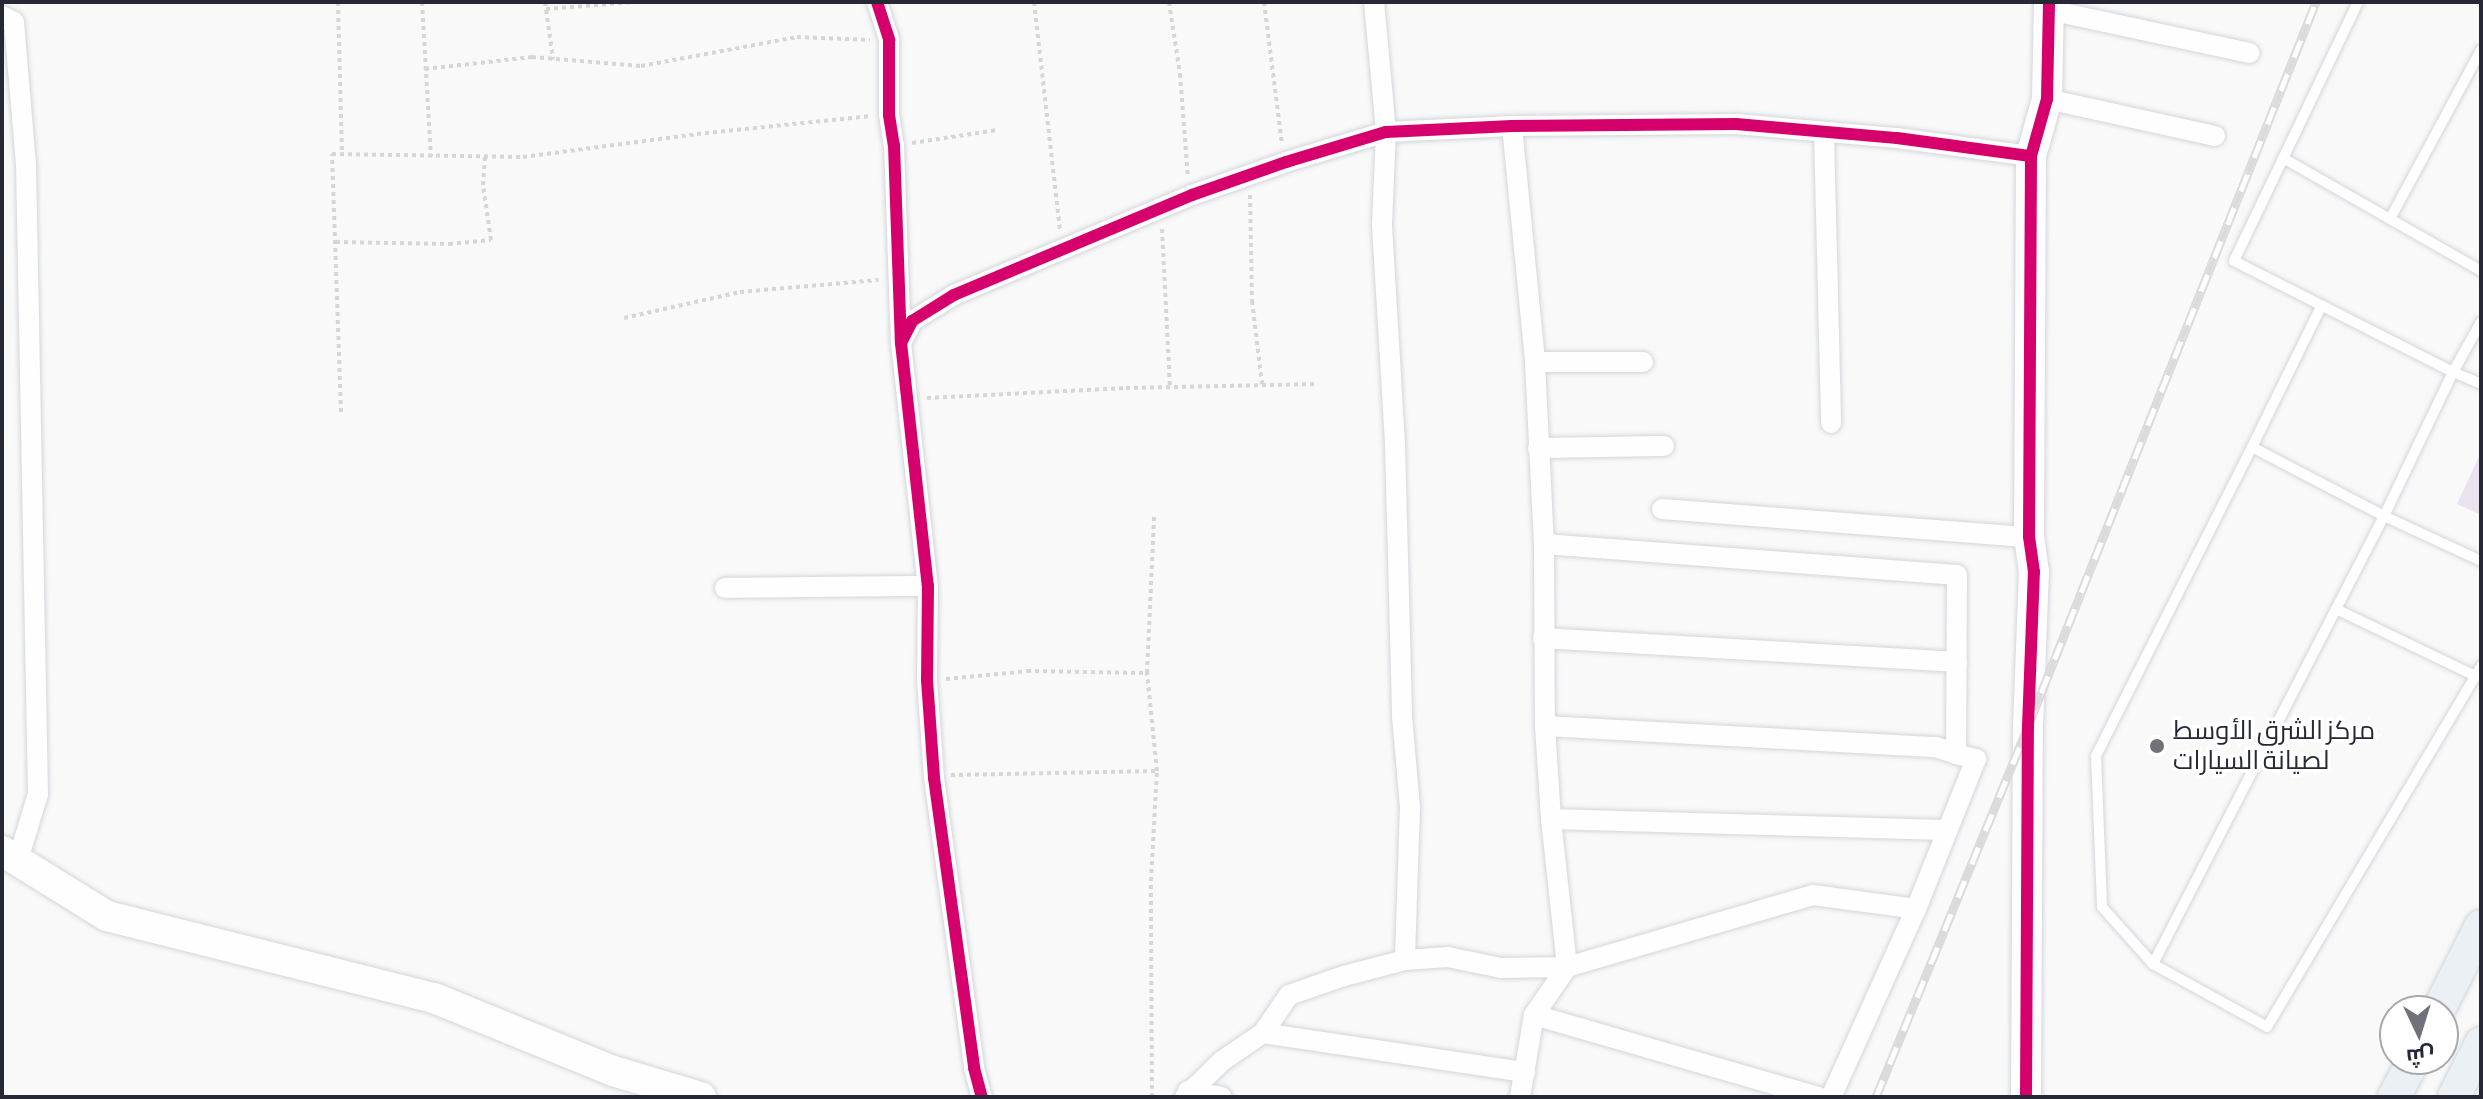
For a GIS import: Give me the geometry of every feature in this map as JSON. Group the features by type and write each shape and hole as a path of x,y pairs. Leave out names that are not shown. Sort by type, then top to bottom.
{"main road":[{"path":"2446,995 2481,926"},
{"path":"2459,1095 2481,1043"},
{"path":"2394,1097 2406,1075"}],"street":[{"path":"877,2 889,40 889,115 894,145 901,343 928,586 927,680 934,778 974,1068 982,1097"},
{"path":"1374,2 1386,132 1382,225 1395,444 1402,716 1410,807 1405,960"},
{"path":"2030,1093 2028,726 2034,572 2029,537 2031,156 2047,99 2049,6 2249,53"},
{"path":"6,22 26,164 38,794 10,857 107,916 434,998 613,1071 701,1097"},
{"path":"2047,99 2215,136"},
{"path":"901,343 912,321 954,295 1192,195 1386,132 1512,126 1736,124 2031,156"},
{"path":"1512,126 1535,362 1544,544 1545,726 1551,819 1567,967 1534,1015 1520,1097"},
{"path":"1824,132 1831,423"},
{"path":"1535,362 1643,362"},
{"path":"1538,448 1664,446"},
{"path":"1662,509 2029,537"},
{"path":"1544,544 1957,575 1956,754"},
{"path":"725,588 928,586"},
{"path":"1543,638 1957,662"},
{"path":"1545,726 1936,747 1976,759 1945,830 1916,909 1831,1097"},
{"path":"1551,819 1945,830"},
{"path":"1187,1094 1222,1061 1263,1033 1289,995 1405,960 1448,957 1501,968 1567,967 1813,895 1916,909"},
{"path":"1534,1015 1819,1097"},
{"path":"1263,1033 1525,1072"},
{"path":"1187,1094 1221,1097"}],"lane":[{"path":"2358,2 2234,261 2481,384"},
{"path":"2390,219 2481,50"},
{"path":"2283,158 2481,271"},
{"path":"2322,305 2096,756 2102,907 2153,964 2267,1027 2478,671 2336,609"},
{"path":"2153,964 2481,322"},
{"path":"2252,447 2384,516 2481,561"}],"path":[{"path":"338,2 342,154"},
{"path":"422,2 431,157"},
{"path":"545,2 553,59"},
{"path":"546,9 634,2"},
{"path":"1034,2 1065,250"},
{"path":"1169,2 1192,195"},
{"path":"1264,2 1286,162"},
{"path":"425,69 532,57 641,66 797,37 843,42 889,40"},
{"path":"341,412 332,154 431,157 485,154 523,157 697,134 889,115"},
{"path":"894,145 997,130"},
{"path":"336,242 449,244 491,240 483,185 485,154"},
{"path":"1248,175 1252,301 1262,384"},
{"path":"1157,210 1162,222 1170,386"},
{"path":"624,318 740,292 900,279"},
{"path":"909,400 1170,386 1315,384"},
{"path":"1152,1097 1151,881 1157,771 1147,673 1154,516"},
{"path":"927,680 1027,671 1147,673"},
{"path":"934,778 966,773 1157,771"}],"building":[{"path":"2481,452 2481,515 2457,504"}],"railway":[{"path":"1876,1097 2028,726 2316,2"}],"cycle path":[{"path":"877,2 889,40 889,115 894,145 901,343 928,586 927,680 934,778 974,1068 982,1097"},
{"path":"2026,1097 2028,726 2034,572 2029,537 2031,156 2047,99 2049,2"},
{"path":"901,343 912,321 954,295 1192,195 1386,132 1512,126 1736,124 1897,138 2031,156"}],"place":[{"name":"مركز الشرق الأوسط لصيانة السيارات","path":"2157,746"}]}
